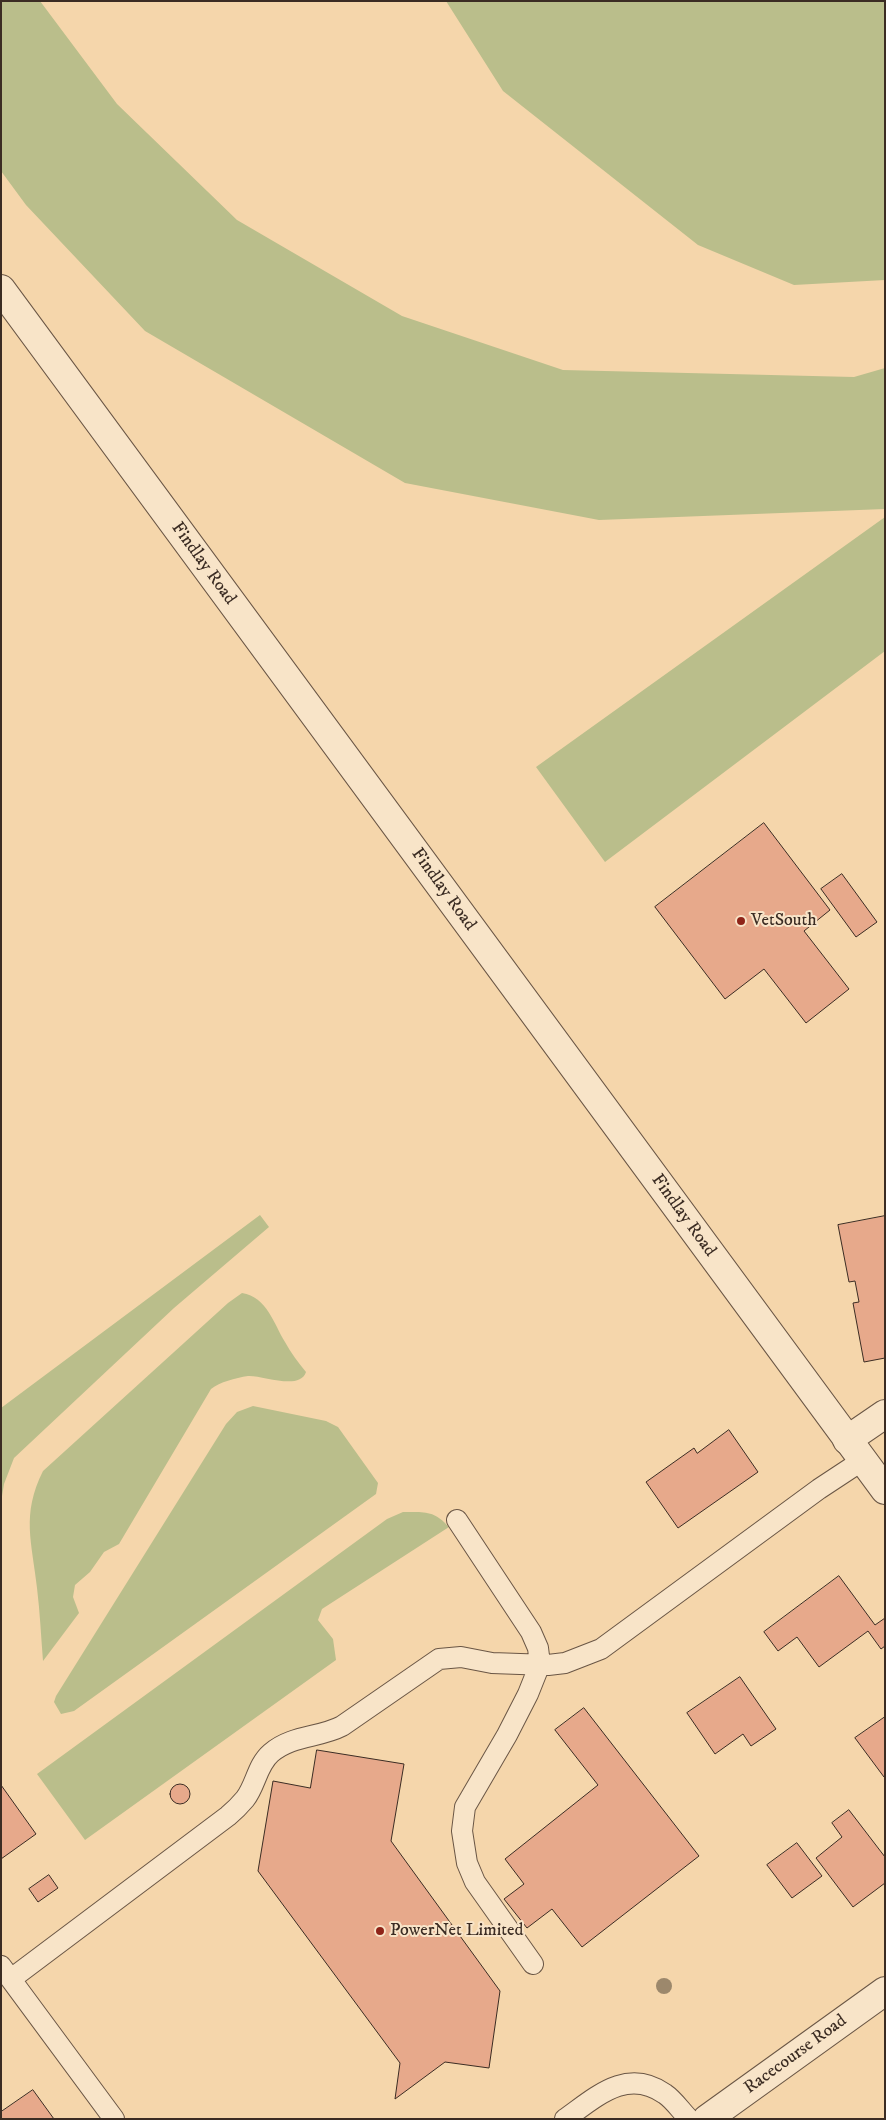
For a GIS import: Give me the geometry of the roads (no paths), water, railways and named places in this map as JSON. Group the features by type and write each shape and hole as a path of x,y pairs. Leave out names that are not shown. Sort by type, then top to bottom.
{"street":[{"name":"Findlay Road","path":"1,289 885,1490"},
{"path":"855,1450 885,1414"},
{"name":"Racecourse Road","path":"707,2119 885,1991"}],"lane":[{"path":"114,2119 6,1972 228,1816 245,1799 258,1770 271,1753 290,1741 306,1736 328,1734 439,1659 461,1657 492,1664 565,1663 601,1649 819,1489 855,1450"},
{"path":"457,1520 531,1632 538,1648 540,1664 528,1694 507,1735 465,1807 462,1831 467,1864 475,1882 533,1964"},
{"path":"565,2119 608,2088 632,2082 644,2084 665,2094 689,2119"}],"place":[{"name":"VetSouth","path":"741,921"},
{"name":"PowerNet Limited","path":"380,1931"}]}
